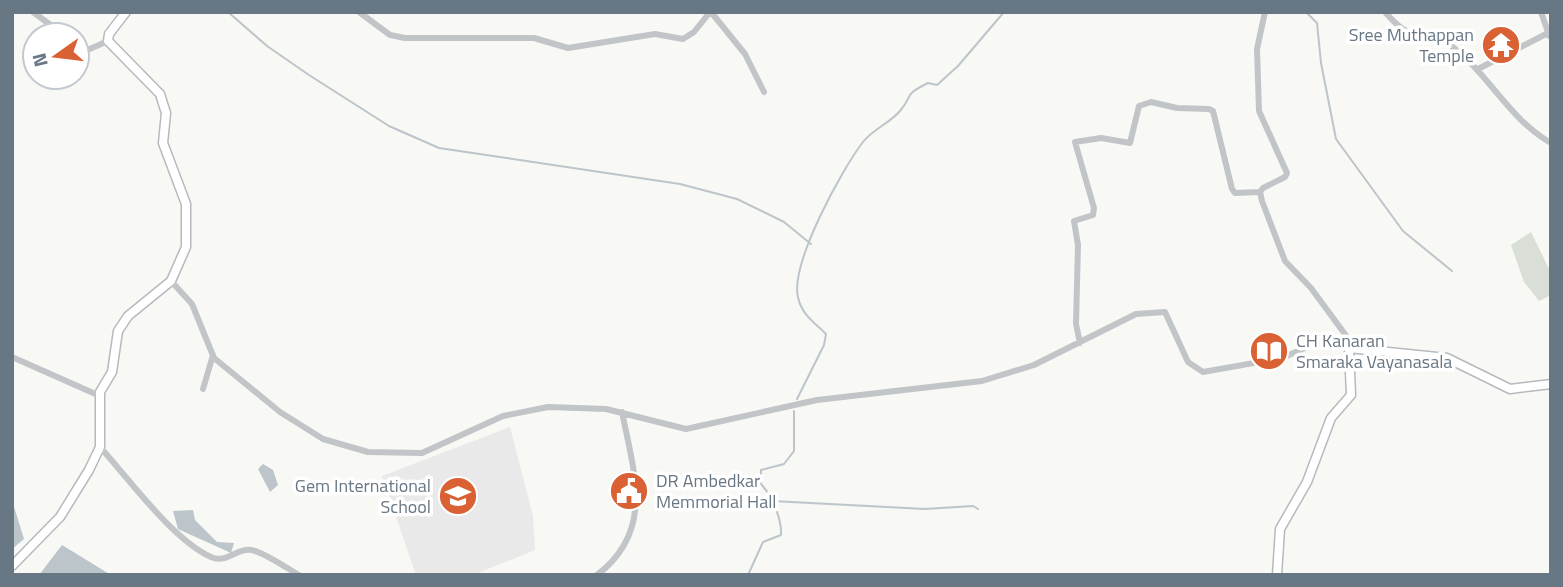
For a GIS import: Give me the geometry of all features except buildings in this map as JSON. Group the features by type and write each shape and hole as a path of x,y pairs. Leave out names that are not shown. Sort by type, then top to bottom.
{"main road":[{"path":"12,566 60,517 100,447 100,396 111,372 118,331 128,316 171,281 186,247 186,204 163,143 164,103 160,94 141,72 117,53 108,41 109,34 126,12"},
{"path":"1277,575 1280,529 1307,482 1331,418 1351,395 1349,348 1447,358 1510,389 1551,384"}],"street":[{"path":"359,12 390,35 405,38 534,38 568,48 655,34 683,38 694,32 710,12 745,54 764,92"},
{"path":"1080,343 1076,324 1078,244 1074,221 1093,215 1094,208 1075,142 1101,138 1130,143 1139,106 1151,102 1177,108 1209,108 1213,111 1235,193 1260,192 1268,183 1286,177 1287,173 1259,111 1257,49 1265,12"},
{"path":"1385,12 1410,33 1443,40 1478,69 1527,125 1551,143"},
{"path":"1478,69 1550,36 1541,12"},
{"path":"91,48 108,41"},
{"path":"171,281 192,304 213,355 280,412 323,439 368,452 422,453 503,416 548,407 622,412 687,429 817,400 982,381 1034,365 1136,314 1166,312 1188,362 1203,372 1282,358 1314,344 1349,348 1350,341 1330,313 1285,261 1270,228 1260,192"},
{"path":"203,389 213,355"},
{"path":"12,357 100,396"},
{"path":"597,575 618,559 634,526 635,480 622,412"},
{"path":"100,447 186,543 213,559 255,550 299,575"}],"shaded area":[{"path":"1531,232 1551,273 1551,295 1539,301 1524,282 1511,245"},
{"name":"Gem International School","path":"510,427 533,516 535,550 473,575 416,575 382,476"},
{"path":"263,464 273,470 278,485 270,492 258,469"},
{"path":"12,500 24,539 12,549"},
{"path":"193,510 195,520 217,542 234,543 231,553 178,529 173,511"},
{"path":"62,545 111,575 39,575"}],"waterway":[{"path":"228,12 267,46 309,75 389,126 439,148 680,184 737,199 784,222 811,244"},
{"path":"797,399 824,345 826,334 802,308 798,297 798,282 810,241 831,194 867,137 896,115 915,90 928,83 937,85 958,66 1004,12"},
{"path":"1306,12 1317,23 1321,63 1336,139 1403,231 1452,271"},
{"path":"748,575 763,542 781,535 776,508 761,484 761,470 784,464 794,451 794,411"},
{"path":"772,501 925,509 973,506 978,509"}],"place":[{"name":"Sree Muthappan Temple","path":"1501,45"},
{"name":"CH Kanaran Smaraka Vayanasala","path":"1269,351"},
{"name":"DR Ambedkar Memmorial Hall","path":"629,491"},
{"name":"Gem International School","path":"458,496"}]}
